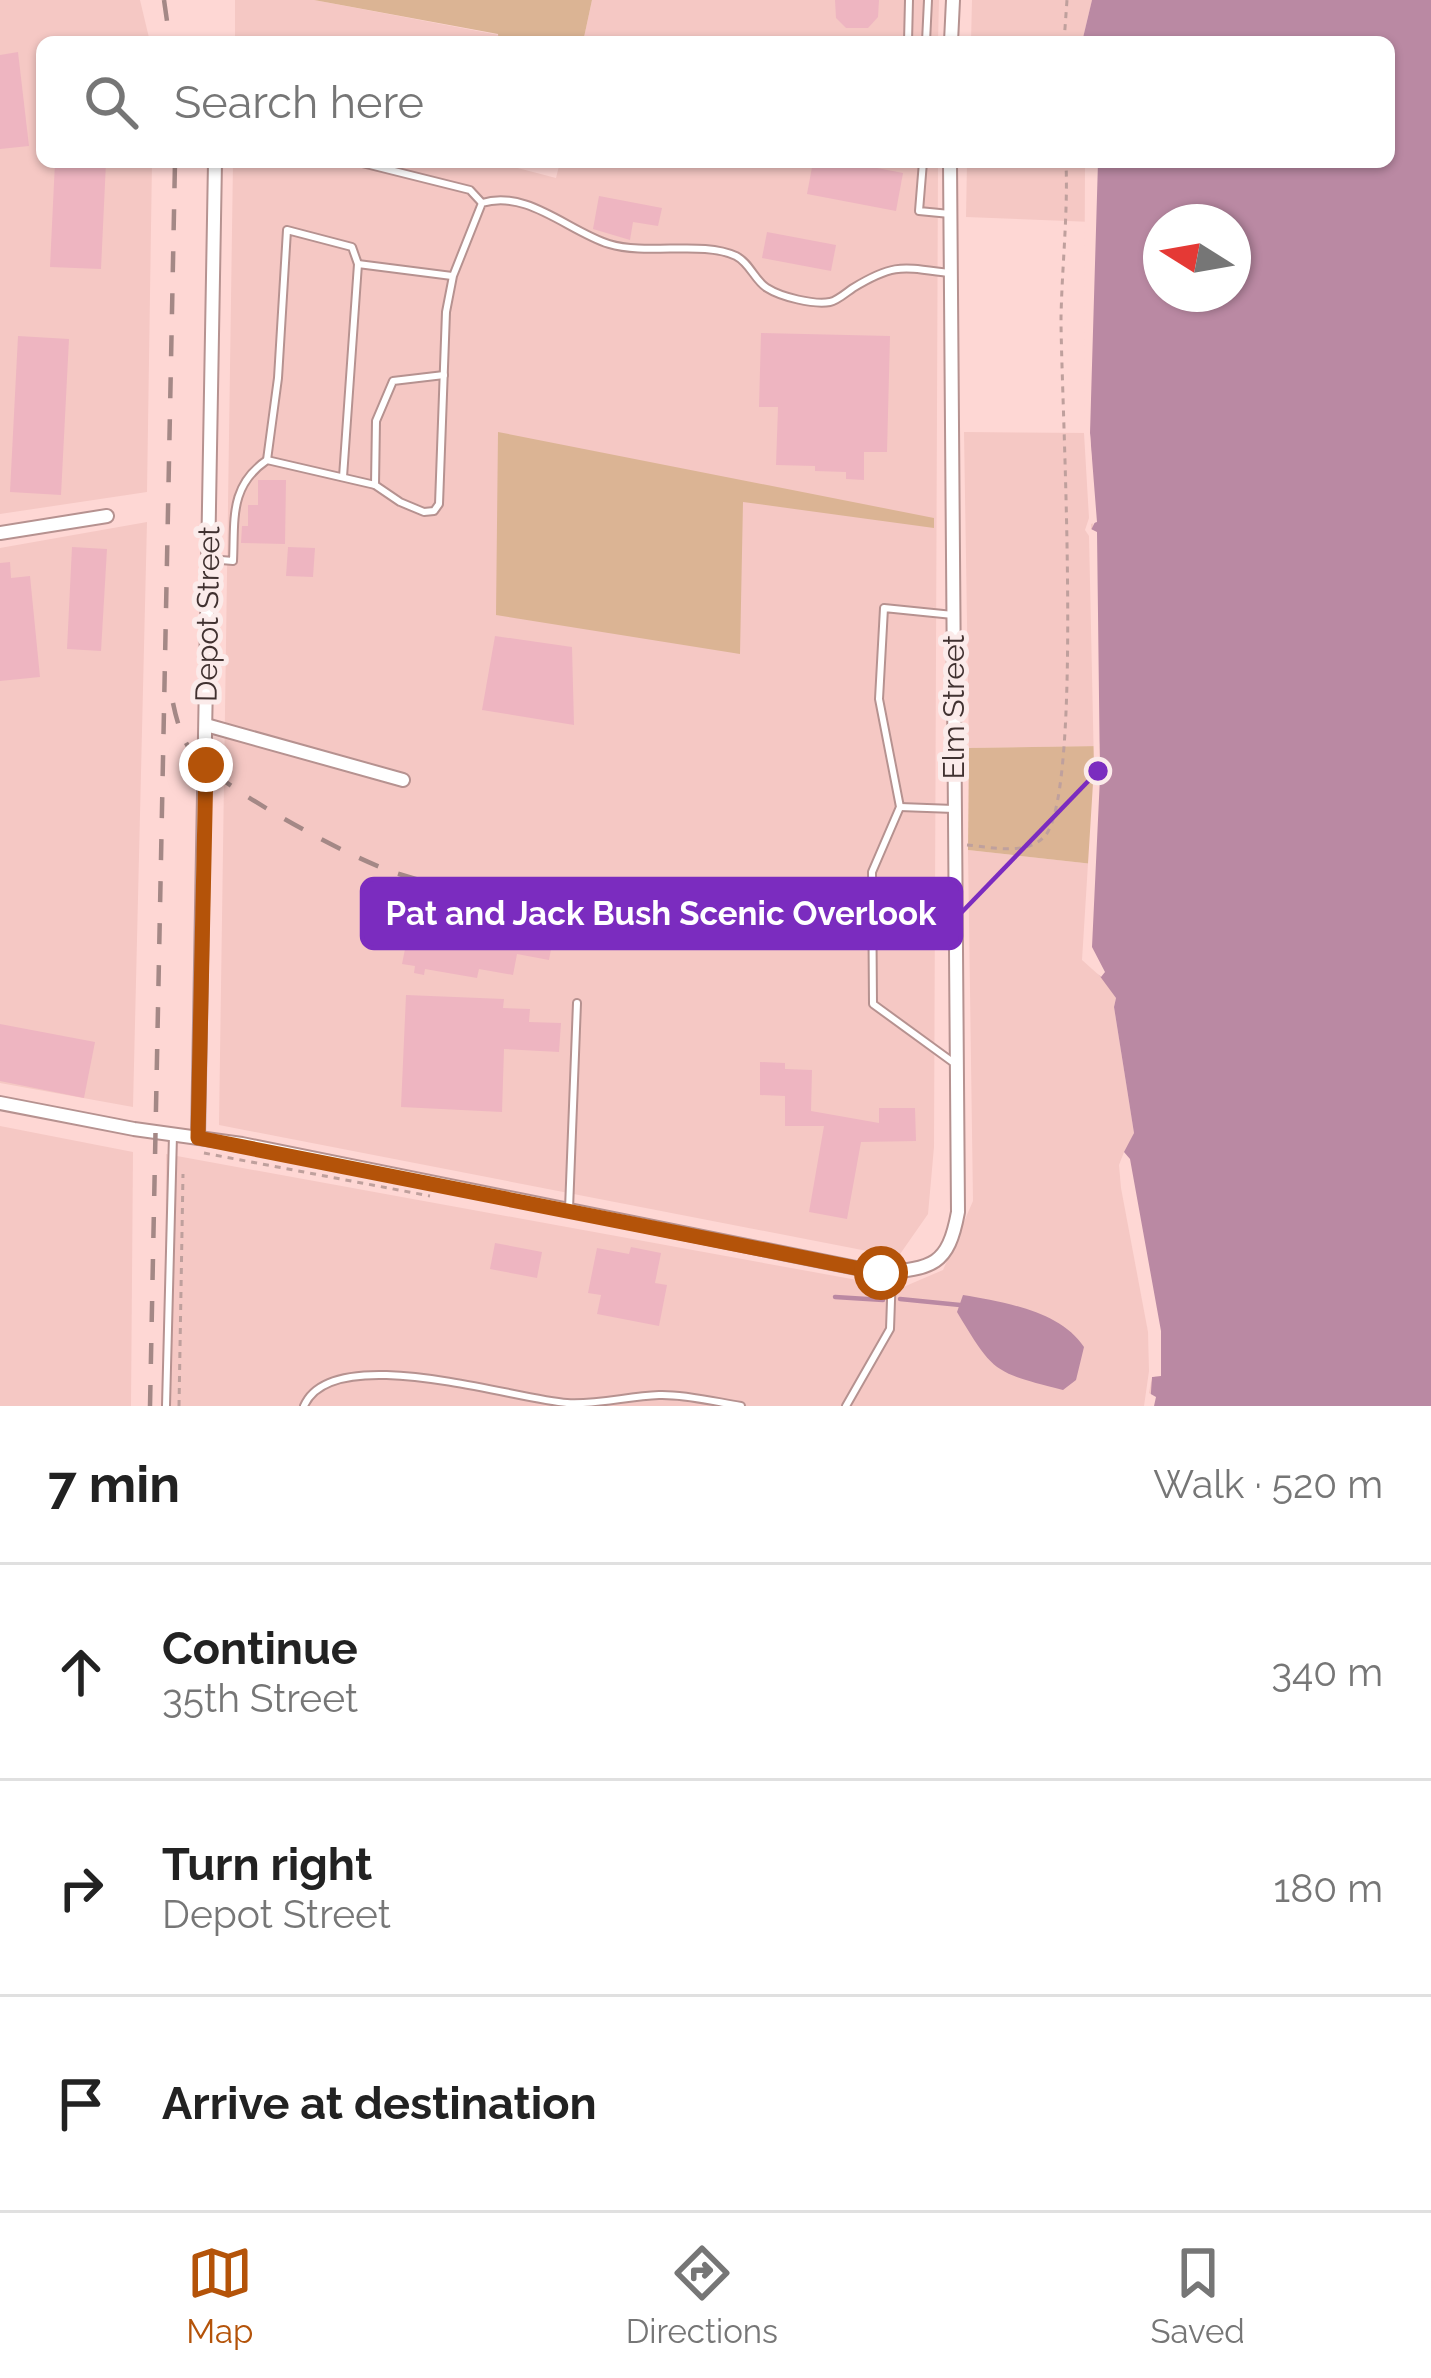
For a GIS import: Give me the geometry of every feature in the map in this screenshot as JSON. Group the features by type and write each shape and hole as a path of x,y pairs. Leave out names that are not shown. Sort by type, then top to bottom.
{"street":[{"path":"951,36 952,0"},
{"name":"Depot Street","path":"198,1138 215,168"},
{"name":"Elm Street","path":"892,1272 933,1264 948,1251 958,1212 950,168"},
{"path":"0,532 107,516"},
{"path":"206,725 404,780"},
{"path":"0,1103 892,1272"}],"lane":[{"path":"908,36 909,0"},
{"path":"926,36 928,0"},
{"path":"382,168 470,190 482,203"},
{"path":"923,168 919,212 950,214"},
{"path":"482,203 499,198 519,204 560,218 607,244 646,251 734,255 764,287 808,299 830,302 896,266 950,274"},
{"path":"267,460 375,485 424,512 440,504 446,312 453,276 482,203"},
{"path":"209,559 233,562 236,505 246,475 267,460 278,378 286,230 352,247 358,264 343,477"},
{"path":"358,264 453,276"},
{"path":"375,485 376,422 394,381 443,374"},
{"path":"954,615 884,608 879,698 900,807 872,872 873,1004 957,1066"},
{"path":"900,807 954,809"},
{"path":"569,1209 577,1003"},
{"path":"166,1406 172,1135"},
{"path":"846,1406 890,1329 892,1272"},
{"path":"304,1406 323,1384 341,1377 415,1376 563,1402 664,1395 741,1406"}],"path":[{"path":"1064,36 1067,0"},
{"path":"963,844 1025,848 1042,840 1053,824 1060,799 1067,699 1061,316 1066,168"},
{"path":"207,1154 438,1198"},
{"path":"179,1406 183,1172"}],"shaded area":[{"path":"0,0 140,0 149,36 36,36 36,168 152,168 147,492 0,514"},
{"path":"235,0 314,0 499,35 499,36 235,36"},
{"path":"314,0 592,0 584,36 498,34"},
{"path":"592,0 939,0 938,36 584,36"},
{"path":"972,0 1092,0 1083,36 971,36"},
{"path":"1092,0 1431,0 1431,1406 1150,1406 1155,1376 1127,1187 1124,1152 1134,1133 1116,998 1088,960 1100,767 1091,530 1095,522 1090,433 1091,168 1395,168 1395,36 1083,36"},
{"path":"233,168 518,168 556,178 558,168 938,168 934,1147 928,1214 898,1257 219,1125"},
{"path":"967,168 1091,168 1093,222 966,217"},
{"path":"498,432 934,518 934,528 743,502 740,654 496,615"},
{"path":"964,432 1090,433 1100,746 969,748"},
{"path":"147,522 133,1107 0,1083 0,548"},
{"path":"1100,746 1093,864 968,850 969,748"},
{"path":"968,850 1093,864 1098,971 1116,998 1134,1133 1127,1149 1155,1376 1150,1406 165,1406 166,1154 901,1288 943,1270 973,1201"},
{"path":"0,1126 133,1152 131,1406 0,1406"},
{"path":"963,1295 1030,1310 1061,1325 1084,1347 1076,1380 1063,1390 998,1368 957,1312"}],"pier":[{"path":"1085,168 1098,168 1090,433 1097,522 1091,529 1097,532 1100,777 1092,947 1105,972 1101,977 1082,960 1094,767 1084,433"},
{"path":"1124,1152 1130,1159 1161,1331 1161,1376 1152,1377 1149,1393 1156,1397 1154,1406 1144,1406 1148,1332 1121,1188 1119,1165"}],"building":[{"path":"835,0 879,0 878,17 868,28 846,28 836,18"},
{"path":"18,52 29,146 0,149 0,55"},
{"path":"55,168 106,168 101,269 50,267"},
{"path":"812,168 903,173 896,211 807,194"},
{"path":"599,196 662,208 658,226 633,222 630,240 593,229"},
{"path":"767,232 836,245 831,271 762,258"},
{"path":"761,333 890,336 887,452 864,452 864,480 846,479 846,472 815,471 815,466 776,465 778,407 759,407"},
{"path":"18,336 69,339 61,495 10,492"},
{"path":"258,480 286,480 285,544 241,543 242,526 248,526 248,505 258,505"},
{"path":"72,547 107,549 101,651 67,649"},
{"path":"288,547 315,548 313,577 286,576"},
{"path":"10,562 11,578 30,576 40,677 0,681 0,563"},
{"path":"495,636 572,647 574,725 482,710"},
{"path":"408,884 558,912 549,960 517,954 513,975 479,969 477,978 425,969 424,975 414,973 415,966 402,964 405,949 396,947"},
{"path":"406,995 504,999 503,1008 530,1009 529,1022 561,1023 559,1052 504,1049 502,1112 401,1107"},
{"path":"0,1024 95,1042 84,1098 0,1081"},
{"path":"760,1062 812,1070 811,1111 879,1123 879,1108 915,1108 916,1141 861,1142 847,1219 809,1212 824,1126 785,1126 785,1096 760,1095"},
{"path":"495,1243 542,1252 537,1278 490,1269"},
{"path":"631,1247 661,1253 655,1283 667,1285 659,1326 597,1314 601,1295 588,1293 597,1248 629,1254"}],"waterway":[{"path":"835,1297 883,1300"},
{"path":"900,1299 960,1305"}],"railway":[{"path":"164,0 169,36"},
{"path":"150,1406 175,168"},
{"path":"173,703 182,734 199,761 294,825 399,874 516,902"}],"place":[{"name":"Pat and Jack Bush Scenic Overlook","path":"1098,771"}],"route":[{"path":"206,765 198,1138 881,1273"}]}
